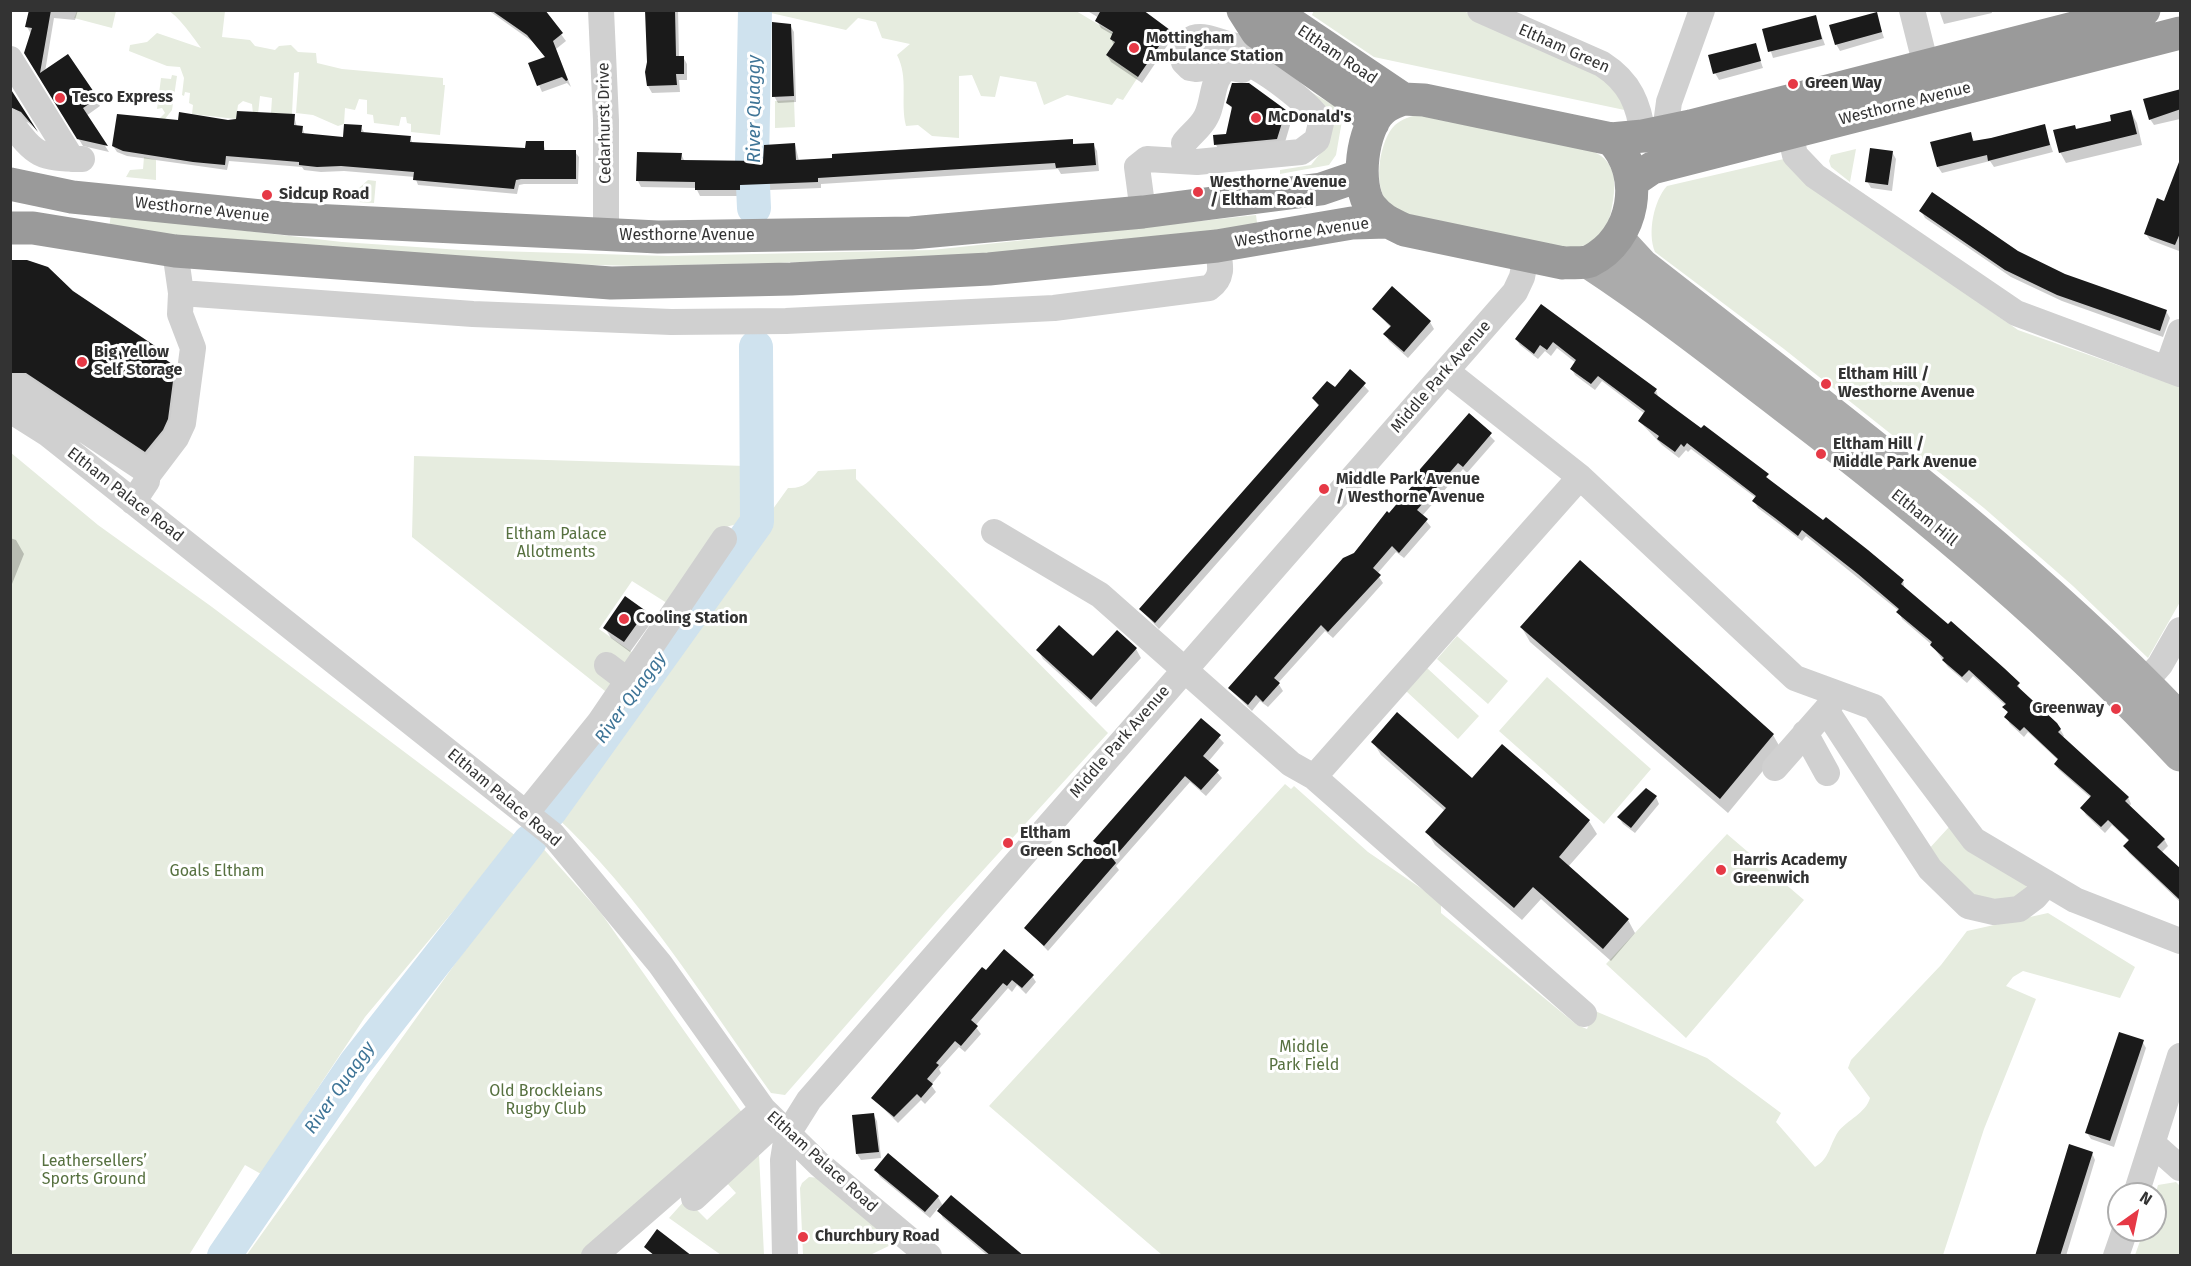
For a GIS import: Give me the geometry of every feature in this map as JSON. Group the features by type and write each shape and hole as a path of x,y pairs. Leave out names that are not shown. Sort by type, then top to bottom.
{"highway":[{"name":"Westhorne Avenue","path":"1403,99 1424,100 1611,140 1656,134 2144,10"},
{"name":"Eltham Road","path":"1254,25 1403,99"},
{"name":"Eltham Road","path":"1254,25 1351,98 1373,123"},
{"name":"Westhorne Avenue","path":"1633,181 1652,168 2181,33"},
{"path":"1403,99 1381,110 1368,138 1362,175 1364,193 1370,206 1387,222 1405,230 1526,256 1563,263 1588,262 1607,250 1618,239 1627,220 1633,181 1621,150 1611,140"},
{"name":"Westhorne Avenue","path":"10,184 72,197 291,219 606,236 911,233 1143,212 1321,189 1362,175"},
{"name":"Westhorne Avenue","path":"10,228 33,228 176,251 611,283 791,279 1218,255 1352,223 1387,222"}],"main road":[{"name":"Eltham Hill","path":"1618,239 1642,265 1918,479 1997,546 2145,682 2181,719"},
{"name":"Eltham Hill","path":"1588,262 1717,354 1931,523 2059,633 2181,755"}],"street":[{"name":"Cedarhurst Drive","path":"601,10 606,120 606,236"},
{"name":"Eltham Green","path":"1480,10 1602,64 1618,74 1628,86 1656,134"},
{"path":"1656,134 1667,117 1669,102 1702,10"},
{"path":"1912,10 1926,66"},
{"path":"1143,212 1137,167 1148,159 1180,151 1197,162 1301,152 1314,145 1320,131 1318,115 1248,63 1238,60 1196,69 1188,67 1183,58 1188,44 1198,37 1237,48 1254,25"},
{"path":"1180,151 1190,109 1196,97 1202,90 1213,88 1228,67 1269,77"},
{"path":"24,137 27,89"},
{"path":"24,137 27,89"},
{"path":"24,137 77,159 27,89"},
{"path":"1790,133 1796,155 1815,176 2016,313 2174,372 2181,332"},
{"path":"133,502 148,475 176,438 183,423 193,348 180,314 181,292 176,251"},
{"name":"Westhorne Avenue","path":"181,292 473,314 671,322 786,321 1054,308 1198,290 1209,288 1217,283 1218,255"},
{"name":"Middle Park Avenue","path":"785,1256 783,1160 775,1123 809,1100 855,1044 1515,292 1522,276 1526,256"},
{"path":"1446,371 1580,477 1795,678 1832,702 1874,707 1974,840 2075,900 2181,940"},
{"path":"10,389 18,386 145,470 148,475"},
{"name":"Eltham Palace Road","path":"14,419 48,434 553,835 660,964 775,1123 929,1256"},
{"path":"1314,777 1580,477"},
{"path":"994,532 1100,595 1291,764 1314,777 1584,1014"},
{"path":"527,813 599,723 724,539"},
{"path":"2145,682 2160,665 2181,630"},
{"path":"607,665 628,681"},
{"path":"1775,768 1832,702"},
{"path":"1832,702 1930,869 1968,906 1994,912 2019,909 2036,897 2047,883"},
{"path":"1804,734 1827,773"},
{"path":"2140,1182 2181,1056"},
{"path":"694,1198 775,1123"},
{"path":"594,1256 775,1123"},
{"path":"2152,1144 2181,1168"}],"green space":[{"path":"77,10 116,11 112,28 74,18"},
{"path":"1314,10 1464,11 1496,27 1600,70 1634,112 1374,57 1312,15"},
{"path":"169,11 225,11 222,37 250,40 255,46 275,50 279,46 291,45 298,52 316,53 317,63 342,69 443,78 443,85 445,85 440,135 411,132 411,124 407,123 406,117 401,117 399,126 374,123 373,115 367,114 367,100 359,99 355,110 345,108 344,124 338,126 313,115 296,113 299,72 294,73 292,114 271,113 272,98 260,96 258,114 253,114 252,104 243,101 238,105 236,119 192,114 193,105 189,103 190,93 185,92 184,96 182,95 184,78 180,67 167,66 129,51 130,45 147,42 157,33 201,48 182,23"},
{"path":"762,11 1076,11 1113,33 1110,39 1115,42 1106,55 1138,77 1123,100 1117,98 1112,105 1067,95 1044,105 1036,82 1000,76 995,97 981,96 972,75 959,76 959,138 932,136 918,125 906,126 903,72 897,55 910,44 882,38 876,22 858,18 846,30"},
{"path":"172,75 177,76 172,110 165,119 160,118 165,113 162,108 157,109 161,78 171,79"},
{"path":"1304,88 1333,105 1343,115 1336,155 1329,165 1280,174 1280,170 1311,165 1330,141"},
{"path":"794,100 795,127 775,128 775,101"},
{"path":"1417,115 1592,151 1601,156 1611,169 1614,185 1611,212 1606,229 1591,242 1568,249 1410,216 1397,210 1388,203 1382,192 1379,172 1382,150 1385,140 1395,125 1406,118"},
{"path":"1856,149 1850,182 1831,167 1829,161 1831,155"},
{"path":"144,157 156,160 156,180 126,177 130,170 143,169"},
{"path":"1788,158 1828,198 2018,330 2180,387 2180,602 2148,658 2073,586 1984,508 1784,349 1655,252 1652,236 1653,217 1662,192 1667,186"},
{"path":"368,180 376,181 374,203 357,202 358,189"},
{"path":"111,213 342,242 461,250 668,256 932,250 1256,215 1258,230 1095,249 778,263 636,266 401,260 109,229"},
{"name":"Goals Eltham","path":"10,452 98,525 212,607 516,836 365,1017 261,1174 245,1165 189,1255 11,1255"},
{"name":"Eltham Palace Allotments","path":"414,456 746,466 751,520 719,529 670,605 632,581 599,629 636,655 610,695 412,537"},
{"path":"856,469 856,479 1108,733 946,911 785,1095 771,1093 642,912 614,878 553,814 788,488 805,484 818,471"},
{"path":"1457,636 1508,681 1488,704 1437,659"},
{"path":"1427,668 1479,716 1458,739 1406,691"},
{"path":"1547,677 1651,769 1604,824 1499,731"},
{"name":"Middle Park Field","path":"1285,784 1291,789 1294,786 1368,852 1441,902 1441,913 1577,1025 1587,1029 1595,1011 1707,1058 1781,1113 1776,1122 1815,1167 1826,1156 1838,1132 1865,1108 1870,1098 1848,1068 1851,1060 1941,965 1967,931 2048,913 2135,967 2120,998 2023,971 2013,977 2006,986 2036,999 1984,1129 1943,1255 1162,1255 989,1106"},
{"path":"1949,827 2023,878 2027,888 2016,898 1977,901 1927,851"},
{"path":"1727,834 1804,900 1686,1038 1606,964"},
{"name":"Old Brockleians Rugby Club","path":"540,845 601,913 752,1127 612,1255 246,1256"},
{"path":"759,1154 764,1255 721,1255 669,1218 686,1199 707,1220 736,1193 726,1182"},
{"path":"809,1177 820,1178 895,1243 870,1255 803,1255 800,1188"},
{"path":"2176,1182 2180,1186 2180,1255 2135,1255 2140,1242 2167,1242 2167,1184"}],"building":[{"path":"29,10 51,10 40,73 68,54 98,98 83,108 108,146 77,139 24,53 32,28 25,27"},
{"path":"491,10 545,10 563,33 553,41 568,80 562,77 537,86 528,63 545,57 527,35"},
{"path":"645,10 675,10 676,56 684,56 684,74 676,74 677,85 647,86"},
{"name":"Mottingham Ambulance Station","path":"1101,10 1143,10 1170,30 1138,77 1106,55 1115,42 1110,39 1113,32 1095,21"},
{"path":"1877,12 1882,32 1835,45 1829,25"},
{"path":"1816,15 1822,39 1768,52 1762,29"},
{"path":"772,22 791,24 794,96 772,97"},
{"path":"1756,43 1761,61 1713,74 1708,55"},
{"name":"McDonald's","path":"1232,83 1249,83 1286,110 1277,139 1214,145 1213,135 1226,134 1232,107 1226,103"},
{"path":"10,88 38,132 21,112 10,107"},
{"path":"2181,89 2181,109 2149,120 2143,99"},
{"path":"2131,110 2137,134 2059,153 2053,130 2075,125 2076,129 2111,121 2110,115"},
{"path":"237,111 295,114 294,125 303,126 302,133 343,137 344,124 362,125 361,132 411,136 410,142 525,148 526,141 544,141 544,150 576,150 576,179 521,179 516,180 514,189 413,180 414,172 341,166 317,167 299,165 299,162 226,156 225,165 193,162 123,151 112,146 117,114 178,120 179,112 228,120 236,119"},
{"path":"2045,124 2050,145 1988,161 1987,155 1937,167 1930,142 1971,132 1973,141"},
{"path":"1073,139 1073,144 1094,143 1096,165 1056,168 1055,163 818,178 818,182 740,185 740,190 695,190 695,182 636,181 637,152 682,153 681,160 763,161 764,145 795,143 796,160 832,158 832,154"},
{"path":"1870,148 1893,151 1888,185 1865,182"},
{"path":"2179,162 2181,231 2175,245 2144,234 2157,198 2164,201"},
{"path":"1932,192 2018,251 2065,274 2167,310 2160,331 2057,295 2005,270 1919,211"},
{"path":"10,260 27,260 48,267 73,291 161,350 159,355 175,366 168,419 163,430 145,452 26,373 10,373"},
{"path":"1392,286 1431,321 1404,352 1383,334 1391,326 1372,309"},
{"path":"1541,304 1657,389 1654,393 1701,428 1704,425 1769,474 1766,477 1823,520 1826,517 1868,550 1904,580 1901,584 1948,624 1951,621 2004,668 2020,683 2017,686 2057,723 2061,729 2058,732 2129,797 2125,801 2165,839 2157,847 2181,869 2181,901 2123,846 2129,840 2108,820 2101,827 2080,808 2091,796 2054,764 2058,759 2024,727 2020,731 2004,717 2008,712 2002,707 2006,704 1969,670 1962,677 1942,660 1944,658 1930,645 1932,642 1896,612 1899,609 1858,574 1802,530 1798,536 1752,501 1756,496 1687,443 1684,447 1681,444 1675,452 1657,439 1659,436 1638,421 1645,411 1598,376 1591,384 1570,369 1576,360 1553,342 1547,350 1540,345 1534,354 1515,339"},
{"path":"1350,369 1366,383 1155,623 1139,609 1319,405 1312,398 1327,381 1335,387"},
{"path":"1469,413 1492,433 1463,467 1458,463 1417,510 1428,519 1399,553 1392,546 1373,568 1381,575 1328,632 1321,625 1274,678 1280,683 1263,702 1256,695 1248,705 1228,688 1343,558 1354,553 1387,511 1389,513 1412,486 1408,483"},
{"path":"1580,560 1774,734 1720,799 1520,627"},
{"name":"Cooling Station","path":"625,596 646,611 624,642 603,628"},
{"path":"1059,625 1093,656 1117,630 1137,648 1091,700 1036,650"},
{"path":"1397,712 1472,778 1502,744 1590,820 1559,857 1629,919 1603,949 1533,887 1514,908 1425,832 1446,808 1371,742"},
{"path":"1201,718 1221,735 1203,756 1219,770 1201,790 1185,776 1113,859 1116,863 1044,946 1024,928 1097,844 1093,841"},
{"path":"1646,788 1657,796 1631,828 1617,817"},
{"path":"1004,949 1034,975 1022,988 1012,980 1007,986 1003,983 971,1020 978,1026 961,1046 955,1041 936,1063 939,1065 927,1079 933,1084 921,1098 917,1094 894,1117 871,1098 982,967 986,970"},
{"path":"2119,1032 2144,1040 2110,1141 2085,1133"},
{"path":"874,1113 879,1152 856,1154 852,1115"},
{"path":"2069,1144 2093,1152 2060,1256 2035,1256"},
{"path":"888,1153 939,1196 925,1212 874,1170"},
{"path":"951,1195 1024,1256 991,1256 937,1211"},
{"path":"657,1229 692,1256 655,1256 644,1247"}],"waterway":[{"name":"River Quaggy","path":"754,208 752,163 755,10"},
{"name":"River Quaggy","path":"550,811 757,522 756,347"},
{"name":"River Quaggy","path":"224,1256 355,1064 530,841"}],"place":[{"name":"Mottingham Ambulance Station","path":"1134,48"},
{"name":"Green Way","path":"1793,84"},
{"name":"Tesco Express","path":"60,98"},
{"name":"McDonald's","path":"1256,118"},
{"name":"Westhorne Avenue / Eltham Road","path":"1198,192"},
{"name":"Sidcup Road","path":"267,195"},
{"name":"Big Yellow Self Storage","path":"82,362"},
{"name":"Eltham Hill / Westhorne Avenue","path":"1826,384"},
{"name":"Eltham Hill / Middle Park Avenue","path":"1821,454"},
{"name":"Middle Park Avenue / Westhorne Avenue","path":"1324,489"},
{"name":"Cooling Station","path":"624,619"},
{"name":"Greenway","path":"2116,709"},
{"name":"Eltham Green School","path":"1008,843"},
{"name":"Harris Academy Greenwich","path":"1721,870"},
{"name":"Churchbury Road","path":"803,1237"}],"park label":[{"name":"Leathersellers’ Sports Ground","path":"94,1171"}]}
